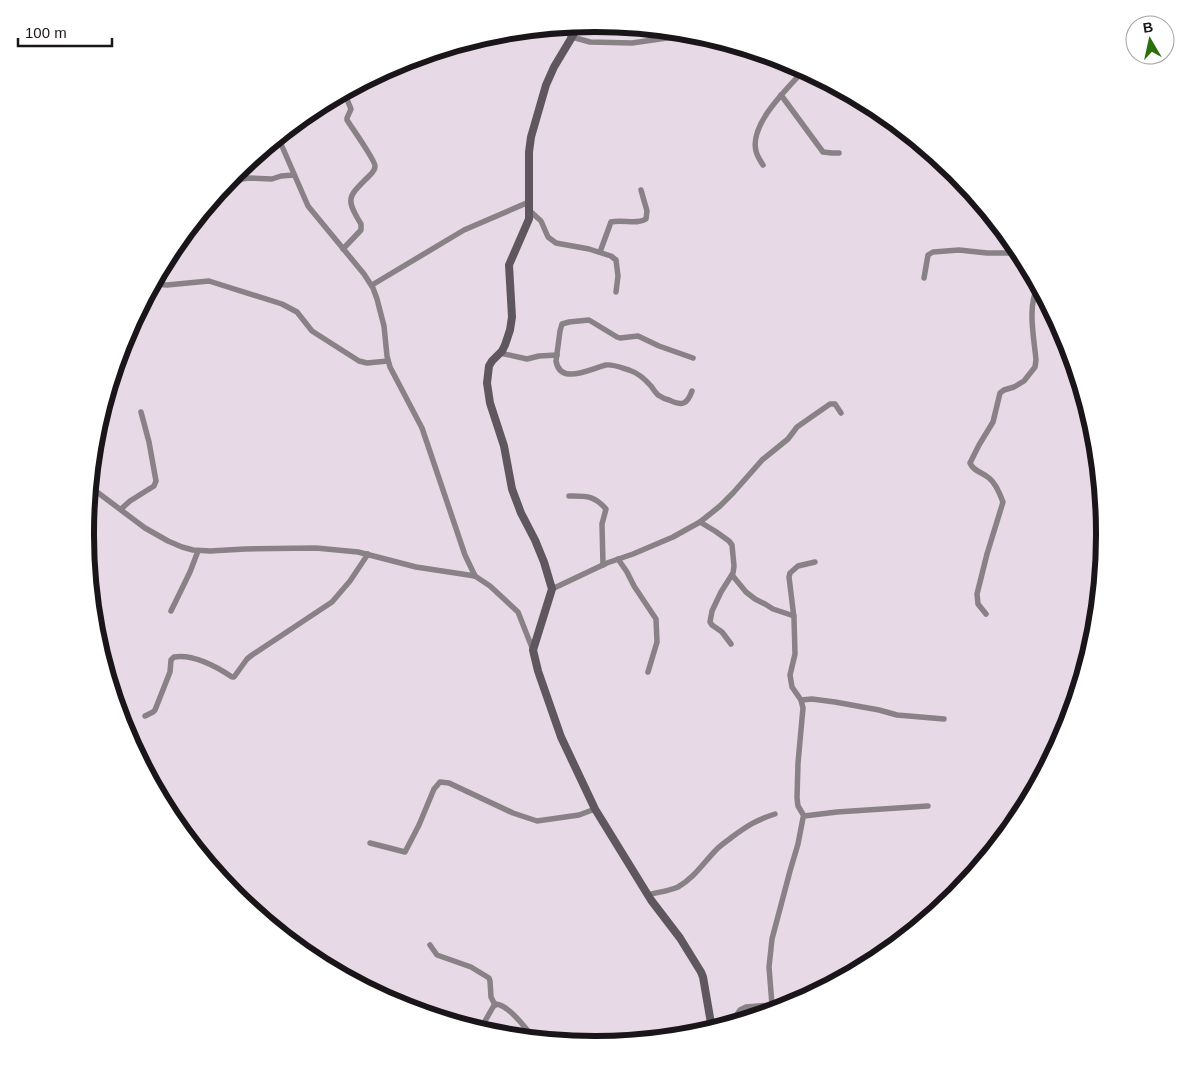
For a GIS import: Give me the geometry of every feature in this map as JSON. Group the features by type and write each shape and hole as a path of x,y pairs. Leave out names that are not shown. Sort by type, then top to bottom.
{"street":[{"path":"533,650 552,589 538,547 521,513 510,484 503,440 487,391 487,375 489,366 505,345 511,325 509,265 529,219 530,141 546,85 558,59 573,33"},
{"path":"568,34 572,37 590,42 632,43 667,38"},
{"path":"763,165 756,151 755,140 763,119 798,76"},
{"path":"781,95 823,152 839,152"},
{"path":"343,249 362,227 352,209 352,194 373,173 375,167 372,157 347,120 351,109 347,99"},
{"path":"281,143 308,206 372,285 378,299 384,326 388,362 422,428 465,555 475,576"},
{"path":"238,181 249,178 272,179 294,175"},
{"path":"600,252 611,222 641,221 646,219 647,211 641,190"},
{"path":"529,206 552,241 589,248 611,256 616,260 618,276 616,292"},
{"path":"372,285 464,230 529,206"},
{"path":"924,278 928,255 934,252 964,250 987,253 1011,253"},
{"path":"160,285 209,281 271,300 290,307 297,312 312,331 359,361 368,364 388,362"},
{"path":"986,614 978,604 977,594 1003,502 991,479 972,467 970,463 993,422 1000,393 1024,381 1035,367 1032,305 1035,293"},
{"path":"692,391 687,402 676,404 658,395 646,380 631,370 609,365 568,374 560,370 556,364 562,324 587,320 617,337 638,336 693,358"},
{"path":"500,353 527,359 557,355"},
{"path":"552,589 603,565 674,537 700,522 720,506 762,460 788,439 797,427 830,404 835,404 841,414"},
{"path":"121,509 154,486 156,482 150,442 141,412"},
{"path":"96,490 145,528 168,541 198,551 246,548 316,548 358,552 416,567 475,576 490,586 518,612 533,650 538,671 561,737 595,810 648,895 680,938 701,972 711,1022"},
{"path":"568,496 592,498 597,500 606,509 602,524 603,565"},
{"path":"700,522 732,544 734,566 732,575 712,610 710,622 722,632 731,644"},
{"path":"172,611 198,551"},
{"path":"145,716 156,710 170,672 172,658 179,656 209,663 234,677 252,655 332,602 350,581 368,554"},
{"path":"618,559 656,619 657,642 648,672"},
{"path":"772,1003 768,967 772,939 804,816 796,798 802,708 801,700 794,691 790,675 795,658 794,616 789,580 790,573 798,566 815,562"},
{"path":"732,575 746,592 755,599 773,609 794,616"},
{"path":"801,700 812,699 835,702 897,715 944,719"},
{"path":"370,843 405,852 434,788 440,782 448,783 513,813 537,821 579,815 595,810"},
{"path":"804,816 928,806"},
{"path":"648,895 673,889 686,882 720,846 748,825 775,814"},
{"path":"430,945 437,955 471,967 489,978 495,1005"},
{"path":"495,1005 498,1004 506,1007 527,1031"},
{"path":"484,1023 495,1005"},
{"path":"737,1015 743,1009 763,1006"}]}
